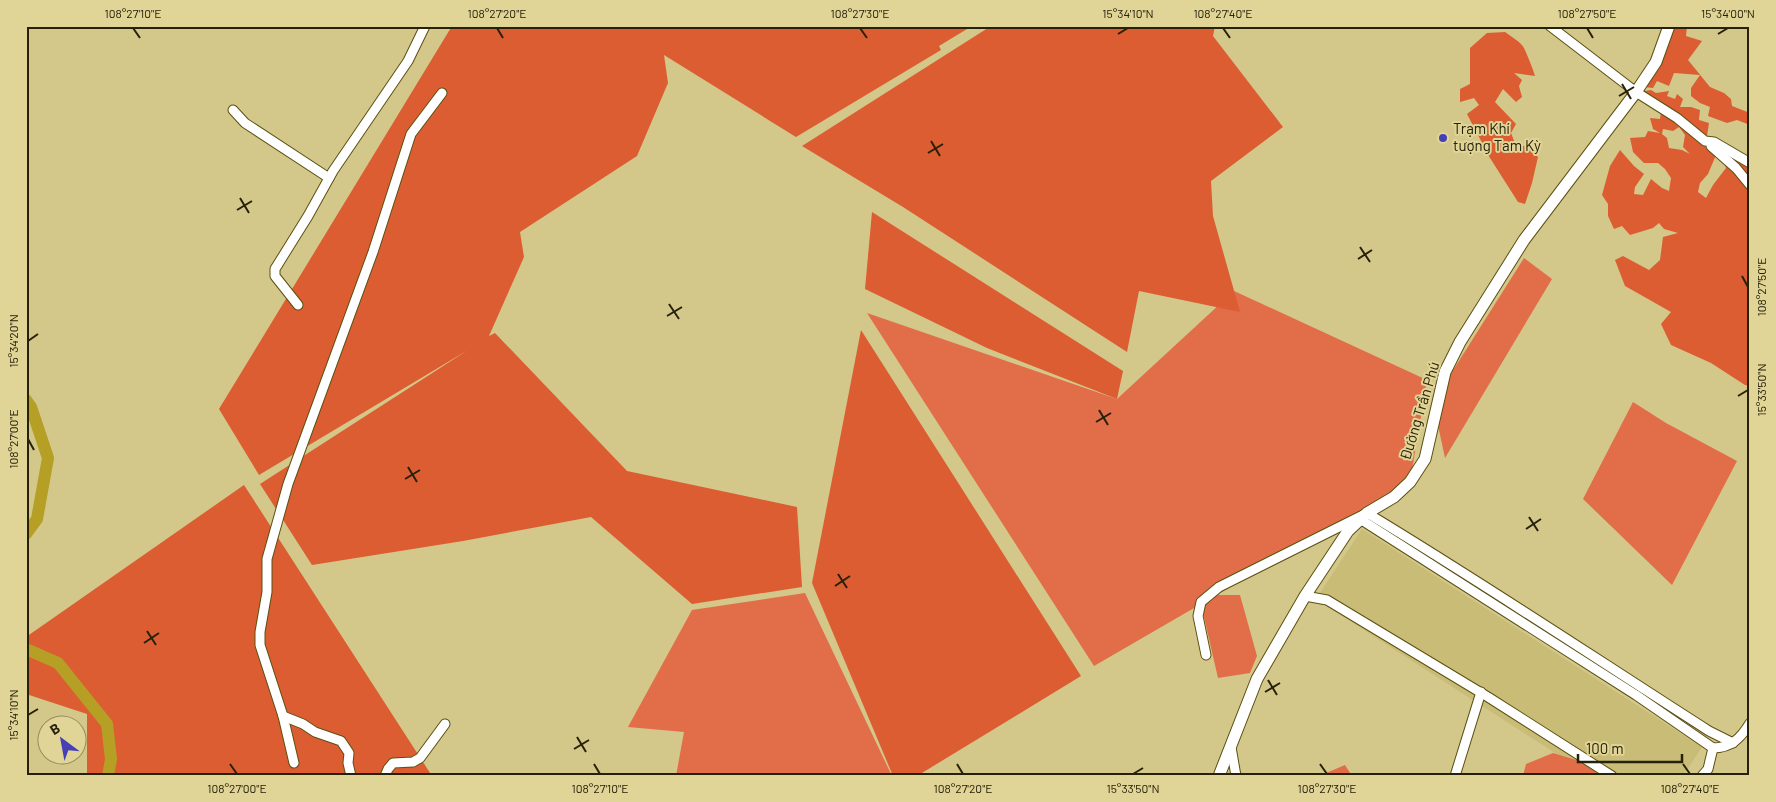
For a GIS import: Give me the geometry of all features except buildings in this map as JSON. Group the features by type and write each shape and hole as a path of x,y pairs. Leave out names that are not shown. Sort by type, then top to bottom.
{"main road":[{"name":"Đường Trần Phú","path":"1219,776 1257,679 1305,596 1348,531 1364,516 1394,497 1410,482 1419,470 1425,459 1445,372 1460,342 1524,240 1636,92 1656,62 1669,26"}],"street":[{"path":"298,305 277,279 274,272 282,255 308,216 329,178 408,61 425,26"},
{"path":"1550,26 1636,92 1677,118 1736,168 1750,185"},
{"path":"294,763 283,716 260,645 267,592 267,559 288,484 373,252 410,134 442,93"},
{"path":"233,110 245,123 329,178"},
{"path":"1705,141 1714,142 1750,164"},
{"path":"1206,655 1198,616 1201,602 1219,587 1364,516"},
{"path":"1364,516 1451,564 1709,731 1733,744"},
{"path":"1364,516 1713,748 1721,748 1733,744 1750,723"},
{"path":"1305,596 1327,600 1481,692 1612,776"},
{"path":"1455,776 1481,692"},
{"path":"283,716 303,724 314,732 341,741 349,753 348,763 351,776"},
{"path":"385,776 392,763 412,762 420,758 445,724"},
{"path":"1231,747 1236,776"},
{"path":"1702,776 1708,769 1713,748"}],"shaded area":[{"path":"452,26 972,26 939,46 941,50 796,137 664,55 668,83 637,156 520,232 524,257 489,336 495,333 627,471 797,507 802,587 692,604 591,517 463,541 312,565 260,484 468,350 259,475 219,409"},
{"path":"991,26 1215,26 1213,36 1283,127 1211,181 1213,216 1240,312 1139,291 1127,352 903,207 802,146"},
{"path":"1674,26 1687,26 1686,36 1702,41 1688,60 1710,87 1724,93 1731,99 1732,106 1750,113 1750,125 1737,120 1727,123 1708,116 1710,107 1700,103 1691,96 1691,88 1700,75 1674,73 1669,86 1657,81 1653,88 1644,87"},
{"path":"1505,32 1523,46 1535,76 1514,73 1522,80 1519,86 1522,97 1516,102 1503,89 1495,102 1516,124 1511,133 1516,146 1527,146 1538,157 1525,204 1518,202 1490,158 1467,114 1479,105 1474,98 1460,102 1460,89 1470,84 1470,48 1487,33"},
{"path":"1651,90 1656,93 1669,91 1667,96 1675,99 1677,94 1683,99 1680,107 1691,107 1700,110 1699,120 1709,123 1706,143 1716,155 1708,174 1700,183 1698,192 1706,198 1726,168 1722,157 1730,149 1750,158 1750,386 1745,385 1711,363 1671,345 1661,324 1671,312 1625,286 1615,260 1623,256 1649,270 1660,260 1663,237 1678,233 1664,229 1659,223 1653,228 1630,235 1622,226 1614,229 1608,216 1608,204 1602,195 1610,166 1620,150 1644,174 1635,187 1634,194 1643,195 1651,179 1669,191 1671,178 1665,169 1658,163 1644,163 1633,152 1630,138 1645,137 1648,131 1660,133 1653,129 1650,118 1660,119 1661,112 1644,99 1644,91","holes":["1679,127 1685,135 1683,147 1690,154 1682,150 1669,148 1667,138 1662,134 1663,129 1673,131"]},
{"path":"872,212 1123,371 1117,399 987,348 865,289"},
{"path":"1524,258 1552,279 1445,458 1433,402"},
{"path":"1234,291 1427,380 1410,482 1217,595 1240,595 1257,656 1250,673 1218,678 1201,604 1094,666 867,313 1117,399"},
{"path":"861,330 1081,676 917,776 893,776 812,583"},
{"path":"1633,402 1666,423 1737,461 1672,585 1583,499"},
{"path":"244,485 432,776 87,776 88,714 26,694 26,637"},
{"path":"1362,529 1702,747 1683,776 1591,776 1316,599"},
{"path":"805,593 892,776 676,776 684,732 628,727 692,610"},
{"path":"1553,753 1586,763 1599,776 1523,776 1526,764"},
{"path":"1345,765 1352,776 1319,776"}],"waterway":[{"path":"26,400 31,407 48,458 37,519 26,534"},
{"path":"26,649 58,663 107,724 111,759 108,776"}],"place":[{"name":"Trạm Khí tượng Tam Kỳ","path":"1443,138"}]}
